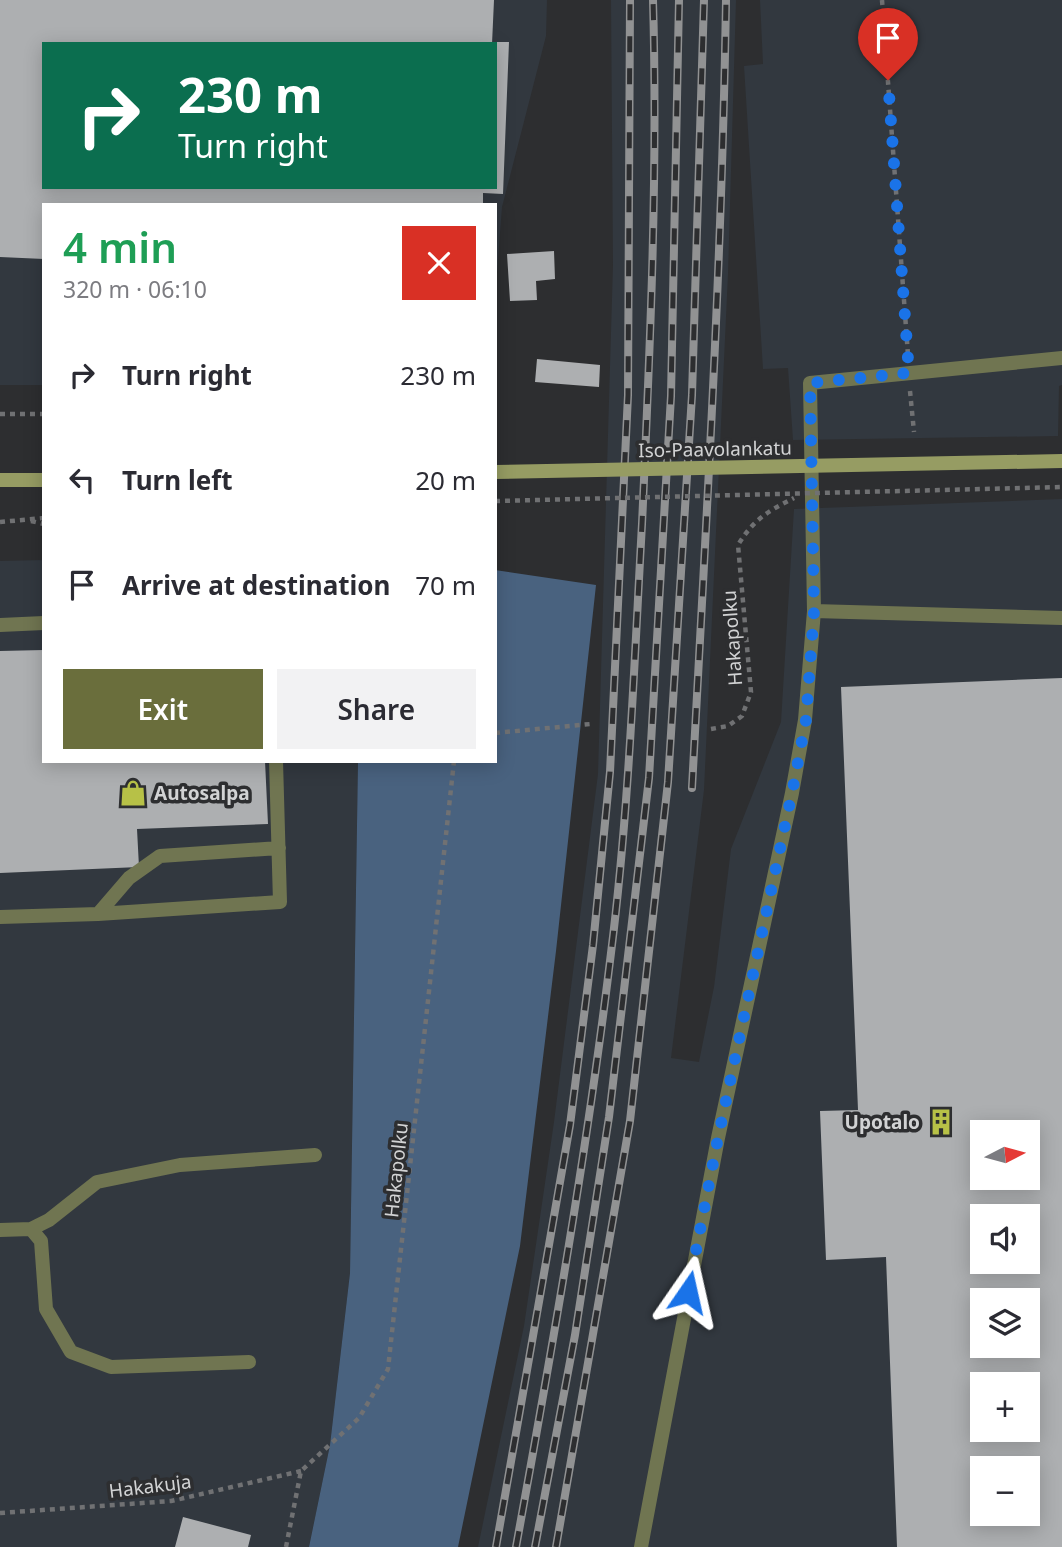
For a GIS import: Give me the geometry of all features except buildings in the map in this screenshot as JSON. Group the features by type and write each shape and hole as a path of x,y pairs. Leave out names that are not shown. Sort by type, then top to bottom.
{"main road":[{"name":"Iso-Paavolankatu","path":"497,472 1062,461"},
{"path":"0,480 42,480"}],"lane":[{"path":"641,1547 718,1138 806,720 814,611 810,383 1062,358"},
{"path":"814,611 1062,618"},
{"path":"0,625 42,624"},
{"path":"0,917 98,914 279,902 276,763"},
{"path":"98,914 129,878 160,856 279,848"},
{"path":"0,1230 31,1229 50,1220 97,1182 180,1165 315,1155"},
{"path":"31,1229 41,1241 46,1309 71,1352 111,1367 249,1362"}],"path":[{"path":"882,0 914,432"},
{"path":"0,414 42,414"},
{"path":"497,502 1062,487"},
{"path":"0,522 42,518"},
{"path":"27,520 42,524"},
{"name":"Hakapolku","path":"711,729 728,726 742,716 751,692 738,545 750,526"},
{"path":"497,733 591,724"},
{"name":"Hakapolku","path":"301,1471 359,1418 388,1369 454,763"},
{"path":"286,1547 301,1471"},
{"name":"Hakakuja","path":"0,1513 171,1501 301,1471"}],"shaded area":[{"path":"0,0 547,0 546,36 502,207 497,273 497,203 42,203 42,385 0,385"},
{"path":"611,0 736,0 728,274 704,790 671,1058 699,1062 714,987 731,849 781,722 794,509 1062,499 1062,1547 478,1547 524,1326 554,1122 598,774 613,265"},
{"path":"760,0 1062,0 1062,385 1059,386 1058,436 793,440 788,368 763,369 744,66 763,64"},
{"path":"42,560 42,763 358,763 350,1273 330,1445 309,1547 0,1547 0,561"},
{"path":"497,570 596,585 520,1246 458,1547 309,1547 330,1445 350,1273 358,763 497,763"}],"railway":[{"path":"496,1547 570,1125 593,945 610,772 628,395 630,0"},
{"path":"516,1547 556,1325 602,1028 627,792 650,328 655,131 653,0"},
{"path":"535,1547 575,1335 609,1117 649,778 671,396 679,0"},
{"path":"556,1547 630,1121 668,782 692,395 704,0"},
{"path":"692,788 717,296 726,0"}],"place":[{"name":"Autosalpa","path":"133,793"},
{"name":"Upotalo","path":"941,1122"}],"route":[{"path":"688,1292 806,720 814,611 810,383 909,373 888,80"}]}
